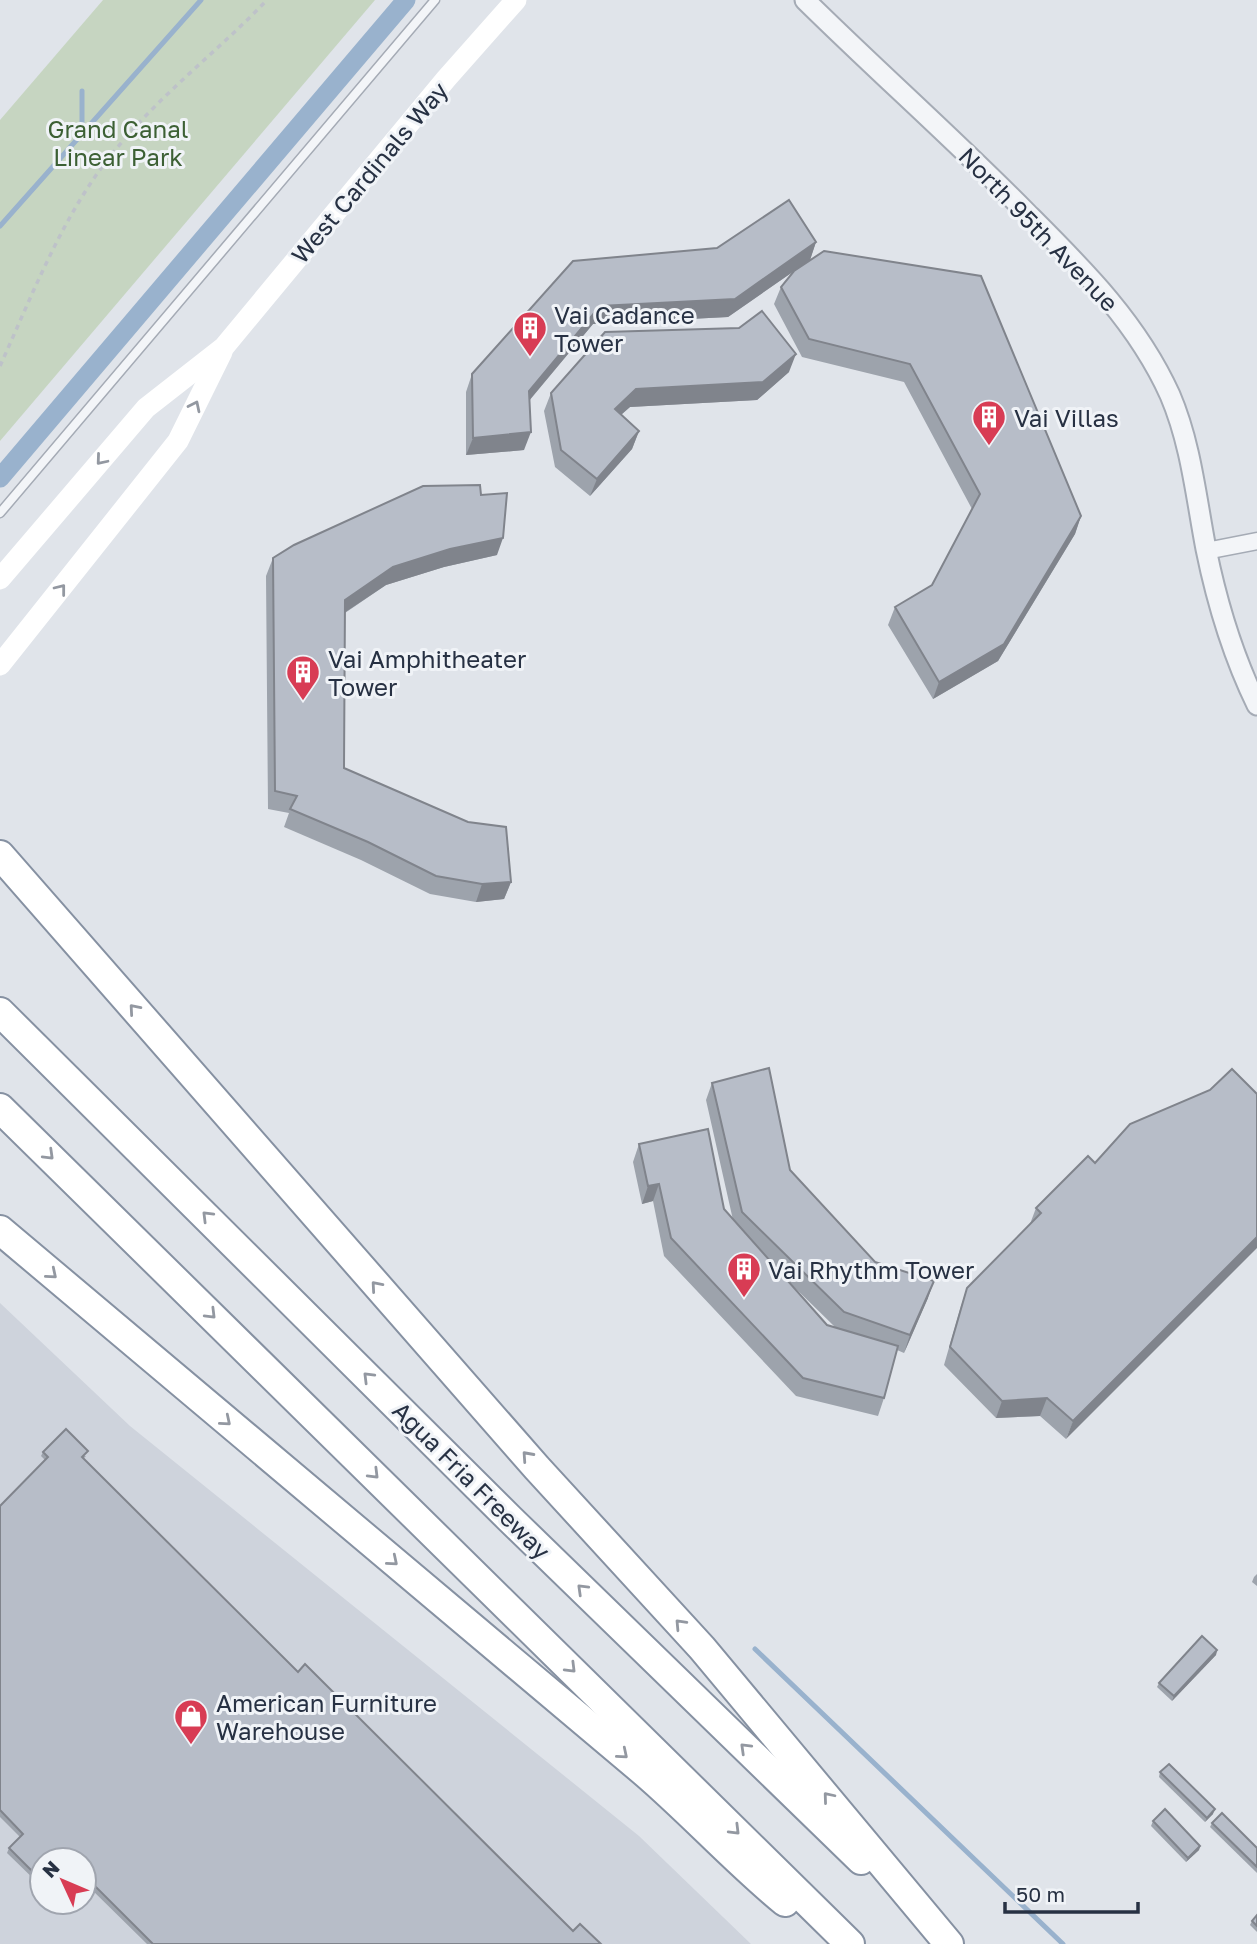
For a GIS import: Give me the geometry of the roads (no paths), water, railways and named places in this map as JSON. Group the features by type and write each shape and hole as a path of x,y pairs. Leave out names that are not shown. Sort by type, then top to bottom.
{"highway":[{"path":"0,855 537,1468 702,1648 948,1944"},
{"name":"Agua Fria Freeway","path":"0,1012 500,1509 948,1944"},
{"path":"0,1108 850,1944"},
{"path":"0,1230 674,1797 752,1876 836,1944"}],"main road":[{"name":"West Cardinals Way","path":"0,579 146,408 224,347 446,79 516,0"},
{"name":"West Cardinals Way","path":"0,666 178,441 224,347"}],"street":[{"name":"North 95th Avenue","path":"805,0 998,184 1092,278 1143,344 1166,388 1184,434 1206,551 1232,647 1257,705"},
{"path":"1206,551 1257,541"}],"lane":[{"path":"0,513 435,0"}],"waterway":[{"path":"0,226 201,0"},
{"path":"0,478 406,0"},
{"path":"82,91 82,133"},
{"path":"755,1649 1063,1944"}],"place":[{"name":"Vai Cadance Tower","path":"530,358"},
{"name":"Vai Villas","path":"989,447"},
{"name":"Vai Amphitheater Tower","path":"303,702"},
{"name":"Vai Rhythm Tower","path":"744,1299"},
{"name":"American Furniture Warehouse","path":"191,1746"}],"park label":[{"name":"Grand Canal Linear Park","path":"118,142"}]}
